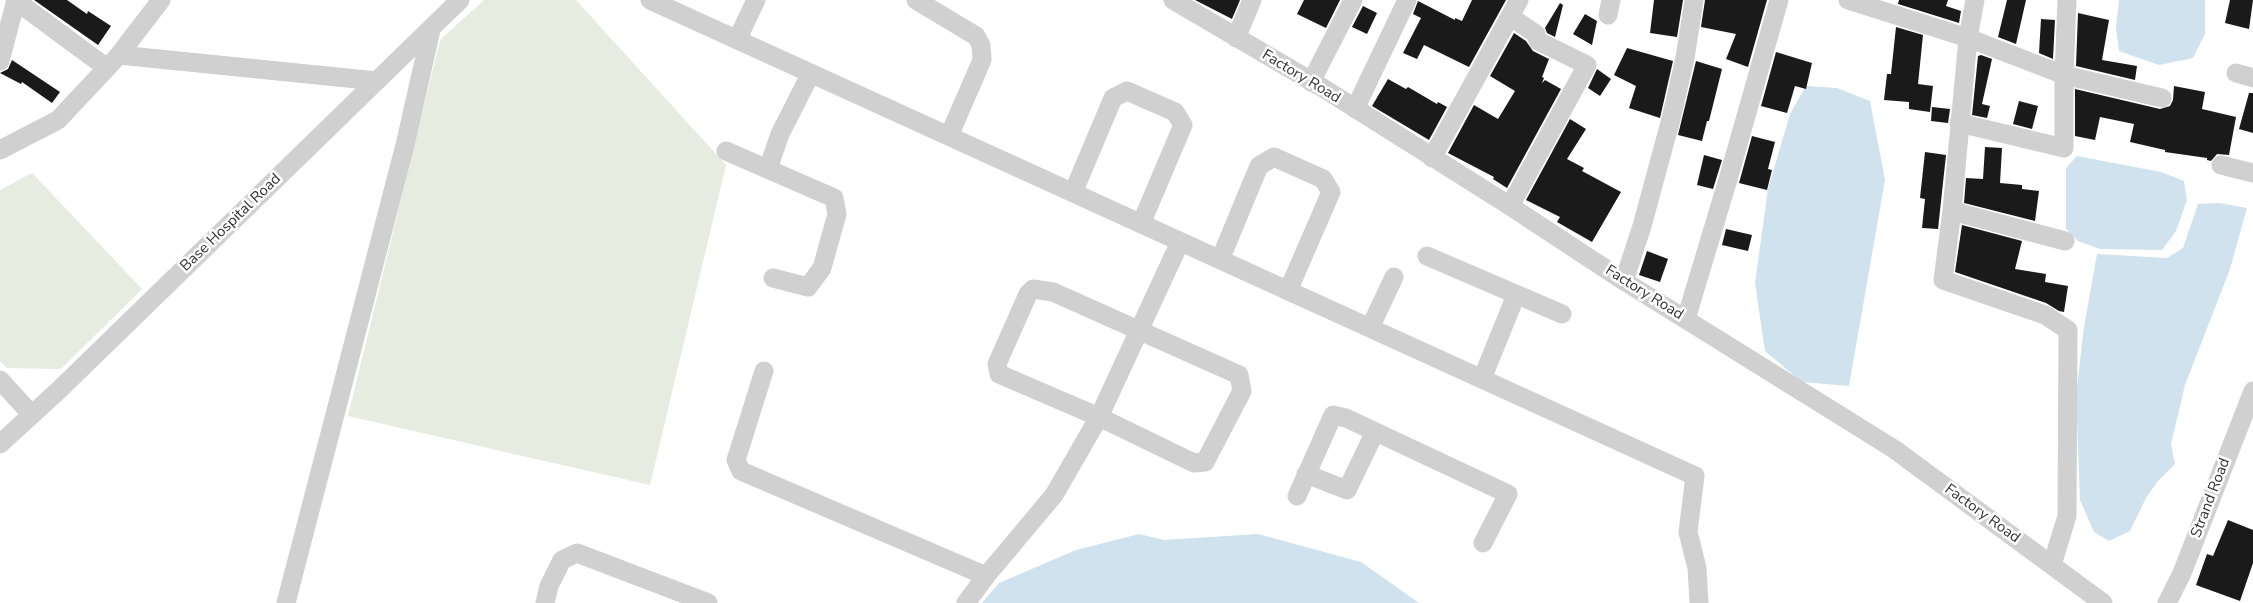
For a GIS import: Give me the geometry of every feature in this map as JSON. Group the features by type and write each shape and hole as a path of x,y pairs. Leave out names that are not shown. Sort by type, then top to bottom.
{"street":[{"path":"0,61 15,0 113,62 377,81"},
{"path":"0,150 58,120 113,62 161,0"},
{"name":"Base Hospital Road","path":"0,444 460,0"},
{"path":"650,0 1695,476 1688,532 1697,568 1699,603"},
{"path":"737,40 756,0"},
{"path":"916,0 976,36 981,45 982,60 949,136"},
{"name":"Factory Road","path":"1173,0 1355,109 1510,206 1624,281 1894,449 2103,603"},
{"path":"1236,38 1252,0"},
{"path":"1311,82 1353,0"},
{"path":"1355,109 1407,0"},
{"path":"1432,158 1511,18 1519,0"},
{"path":"1624,281 1642,226 1671,119 1685,58 1694,0"},
{"path":"1686,320 1779,0"},
{"path":"1848,0 1968,38 2064,75 2162,98"},
{"path":"1975,0 1968,38 1952,211 1943,280 2045,315 2068,330 2067,516 2052,565"},
{"path":"1959,123 2064,148 2067,0"},
{"path":"1510,206 1587,65 1538,41 1536,34 1511,18"},
{"path":"286,603 404,145 431,29"},
{"path":"768,169 780,134 811,73"},
{"path":"1073,193 1114,98 1127,91 1176,112 1183,125 1140,224"},
{"path":"726,151 834,198 837,214 822,268 808,287 773,278"},
{"path":"1220,260 1259,166 1274,157 1324,179 1331,192 1288,291"},
{"path":"2221,165 2253,173"},
{"path":"1952,211 2065,241"},
{"path":"966,603 986,576 1054,495 1099,417 1180,242"},
{"path":"1427,256 1562,314"},
{"path":"1370,328 1394,277"},
{"path":"1033,289 1053,292 1139,331 1238,375 1242,391 1205,462 1194,463 1099,417 999,374 997,364 1028,294 1033,289"},
{"path":"1482,379 1516,295"},
{"path":"764,371 736,460 741,471 986,576"},
{"path":"0,380 32,415"},
{"name":"Strand Road","path":"2167,603 2182,573 2253,391"},
{"path":"1297,496 1333,415 1346,418 1508,494 1484,543"},
{"path":"1306,474 1347,490 1375,432"},
{"path":"545,603 549,586 562,560 577,553 708,603"}],"shaded area":[{"path":"484,0 576,0 726,165 650,485 348,416 440,40"},
{"path":"32,173 142,289 61,369 7,368 0,361 0,190"}],"water":[{"path":"2119,0 2205,0 2205,34 2193,58 2159,65 2119,51 2116,28"},
{"path":"1806,86 1837,88 1870,101 1885,180 1849,386 1802,382 1765,351 1755,283 1768,189 1790,114"},
{"path":"2077,156 2161,172 2184,181 2187,200 2176,231 2162,250 2100,249 2078,241 2066,229 2066,168"},
{"path":"2219,203 2247,208 2230,269 2185,385 2171,444 2175,464 2157,482 2146,498 2130,531 2109,541 2094,532 2080,500 2076,395 2084,327 2097,254 2167,258 2183,248 2198,204"},
{"path":"1139,534 1164,540 1258,534 1361,562 1419,603 982,603 999,583 1076,550"}],"building":[{"path":"34,0 67,0 87,14 88,11 111,26 98,45"},
{"path":"1195,0 1240,0 1232,19"},
{"path":"1304,0 1340,0 1326,28 1297,14"},
{"path":"1472,0 1506,0 1469,67 1424,45 1417,59 1403,53 1421,18 1413,14 1418,1 1455,20 1455,18 1462,21"},
{"path":"1654,0 1683,0 1677,37 1650,33"},
{"path":"1705,0 1767,0 1748,67 1726,59 1736,34 1701,27"},
{"path":"1899,0 1948,0 1946,6 1961,11 1959,23 1898,4"},
{"path":"2007,0 2026,0 2016,44 1998,37"},
{"path":"2230,0 2253,0 2249,29 2225,23"},
{"path":"1560,3 1563,5 1555,37 1547,33 1545,28"},
{"path":"1363,6 1377,13 1367,34 1352,27"},
{"path":"2078,13 2109,20 2102,60 2137,66 2135,80 2076,66"},
{"path":"1585,14 1597,21 1592,45 1573,34"},
{"path":"2041,19 2055,20 2053,59 2039,53"},
{"path":"1896,27 1923,35 1918,84 1933,86 1930,112 1909,109 1909,102 1884,100 1887,74 1891,74"},
{"path":"1514,33 1526,41 1533,51 1549,59 1542,77 1544,78 1542,83 1545,80 1561,89 1507,188 1493,179 1494,177 1448,153 1474,105 1498,119 1515,91 1490,76"},
{"path":"1627,48 1673,61 1660,118 1629,108 1636,86 1614,75"},
{"path":"1776,52 1812,63 1806,89 1795,86 1787,113 1761,106"},
{"path":"1981,55 1992,59 1982,104 1990,106 1987,118 1972,115 1978,56"},
{"path":"12,60 60,92 52,103 22,82 21,84 0,73 8,69"},
{"path":"1696,61 1722,69 1702,141 1678,135"},
{"path":"1597,69 1611,79 1600,96 1588,88"},
{"path":"1388,79 1406,89 1408,87 1437,104 1438,102 1447,107 1429,140 1372,106"},
{"path":"2174,86 2205,92 2202,109 2236,117 2229,155 2217,154 2211,161 2207,160 2207,158 2165,152 2165,150 2130,142 2134,124 2100,117 2095,140 2075,136 2075,89 2160,109 2170,106 2173,100"},
{"path":"2249,93 2253,93 2253,133 2239,129"},
{"path":"2019,101 2038,106 2032,129 2013,124"},
{"path":"1932,107 1950,109 1948,123 1931,121"},
{"path":"1570,119 1586,129 1567,159 1584,168 1582,171 1621,192 1592,242 1557,222 1560,217 1526,200"},
{"path":"1752,136 1775,142 1768,169 1772,170 1767,190 1739,183"},
{"path":"1985,147 2002,148 2000,183 2022,185 2022,189 2039,191 2035,221 1964,203 1966,178 1983,179"},
{"path":"1925,152 1946,155 1938,229 1922,228 1925,199 1920,198"},
{"path":"1704,155 1722,160 1713,189 1697,185"},
{"path":"1962,225 2022,241 2015,269 2046,274 2045,282 2068,286 2064,312 2046,303 1955,272"},
{"path":"1726,229 1752,235 1748,251 1722,245"},
{"path":"1647,251 1668,259 1660,282 1639,275"},
{"path":"2228,520 2253,530 2253,563 2240,601 2196,585 2207,554 2213,556"}]}
